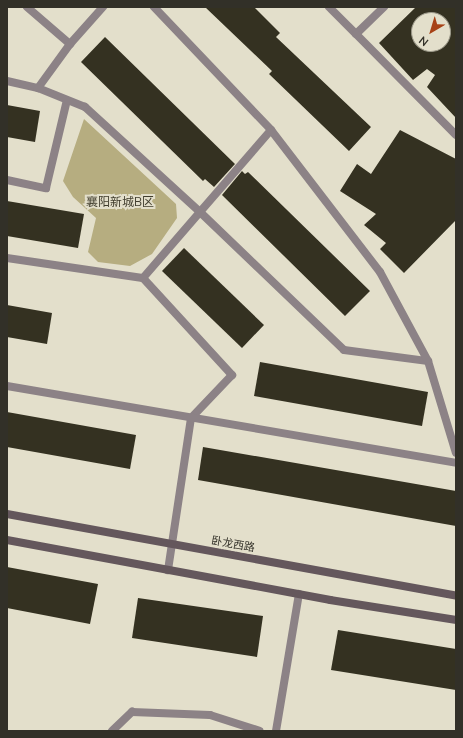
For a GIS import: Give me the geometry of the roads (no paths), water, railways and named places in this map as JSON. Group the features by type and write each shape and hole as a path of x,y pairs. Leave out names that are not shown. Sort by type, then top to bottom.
{"main road":[{"name":"卧龙西路","path":"7,514 456,596"},
{"path":"7,540 299,594 456,620"}],"street":[{"path":"27,7 70,44"},
{"path":"38,88 70,44 103,7"},
{"path":"154,7 271,130 380,272 428,361 456,453"},
{"path":"329,7 456,135"},
{"path":"356,34 384,7"},
{"path":"7,81 38,88 85,107 200,212 344,350 428,361"},
{"path":"7,180 46,188 67,100"},
{"path":"143,278 271,130"},
{"path":"7,258 143,278 232,375 191,418 168,570"},
{"path":"7,386 456,463"},
{"path":"276,731 299,594"},
{"path":"112,731 132,712 210,715 260,731"}],"district":[{"name":"襄阳新城B区","path":"120,203"}]}
